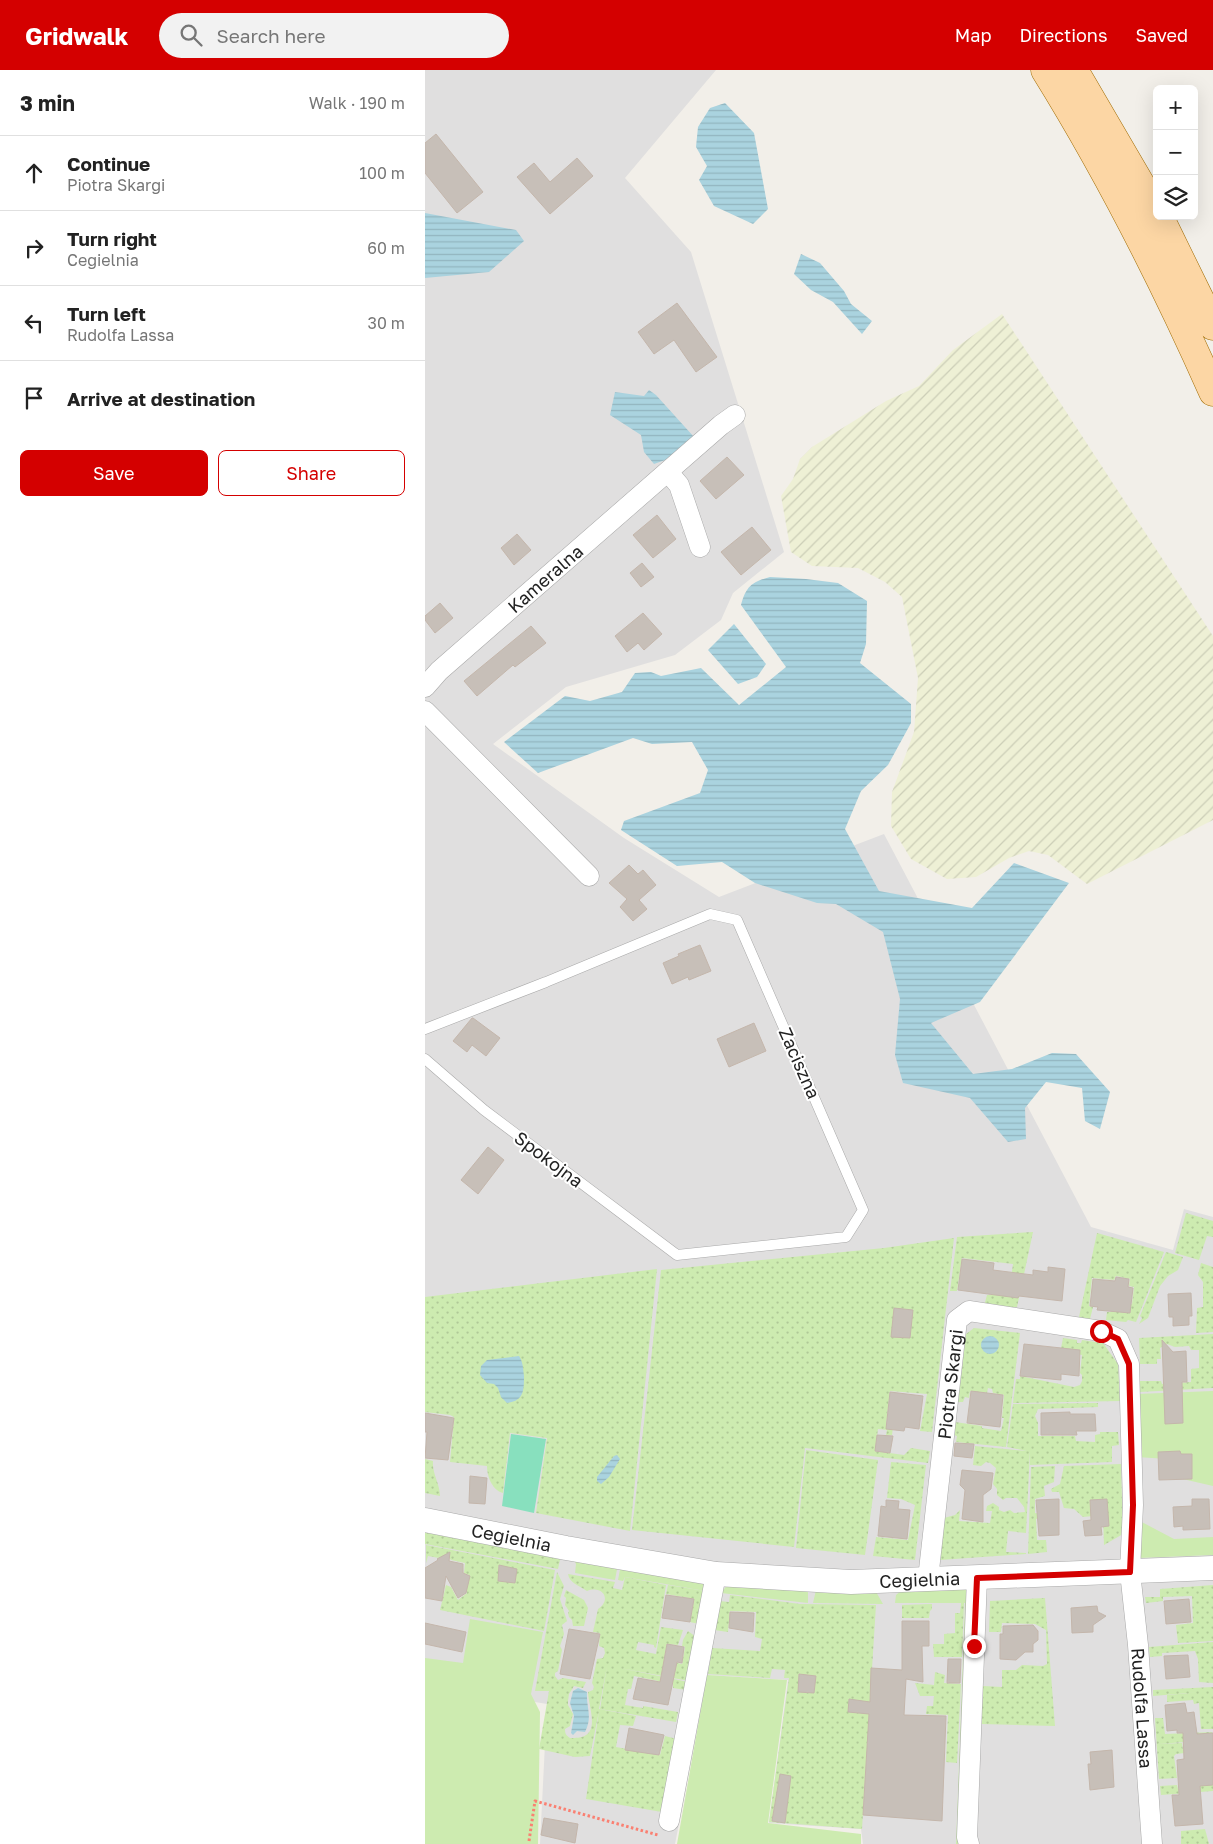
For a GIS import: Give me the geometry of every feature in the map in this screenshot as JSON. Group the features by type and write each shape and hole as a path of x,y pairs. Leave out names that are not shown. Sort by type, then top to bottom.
{"main road":[{"path":"1045,70 1104,172 1159,277 1213,392"},
{"path":"1074,70 1153,205"},
{"path":"1161,220 1213,326"}],"street":[{"name":"Kameralna","path":"425,687 447,665 735,415"},
{"path":"668,472 679,485 700,547"},
{"path":"425,711 589,876"},
{"name":"Piotra Skargi","path":"928,1579 957,1320 969,1311 1101,1331 1118,1339 1129,1364 1133,1505 1130,1572"},
{"name":"Cegielnia","path":"425,1520 566,1548 716,1574 851,1582 1213,1568"},
{"name":"Rudolfa Lassa","path":"1130,1572 1138,1646 1152,1844"},
{"path":"669,1821 716,1574"},
{"path":"969,1844 967,1836 977,1578"}],"lane":[{"name":"Zaciszna","path":"425,1029 546,982 710,914 737,920 863,1210 846,1237 677,1255"},
{"name":"Spokojna","path":"425,1059 484,1110 677,1255"}],"path":[{"path":"529,1841 535,1801 666,1837 669,1821"}],"shaded area":[{"path":"425,70 716,70 625,178 691,252 784,552 733,593 721,620 675,655 566,687 493,744 624,838 719,897 884,834 1091,1227 1173,1250 1184,1209 1213,1217 1213,1844 863,1844 861,1829 769,1823 788,1680 708,1675 675,1844 540,1844 547,1704 425,1684"}],"green space":[{"path":"1002,314 1213,636 1213,820 1087,884 1048,855 1029,851 1009,858 976,877 947,879 911,859 891,826 892,792 914,732 918,678 902,597 885,582 858,568 812,566 791,552 781,496 793,479 800,459 812,447 886,401 919,386 953,350"},
{"path":"1186,1213 1213,1221 1213,1237 1207,1236 1199,1260 1175,1253"},
{"path":"1033,1232 1017,1307 1011,1307 1010,1309 984,1306 987,1295 991,1295 992,1292 1009,1293 1013,1264 962,1258 957,1291 950,1291 957,1237"},
{"path":"1097,1233 1164,1252 1136,1322 1106,1320 1107,1312 1127,1304 1132,1304 1134,1287 1129,1286 1130,1279 1116,1276 1114,1280 1092,1278 1089,1306 1093,1307 1090,1319 1079,1317"},
{"path":"954,1238 932,1432 920,1431 927,1394 890,1391 886,1425 893,1427 892,1435 886,1435 887,1430 878,1429 875,1451 904,1455 911,1448 930,1451 928,1463 805,1448 794,1547 632,1530 661,1270 884,1248"},
{"path":"1166,1252 1183,1257 1178,1270 1168,1276 1160,1286 1148,1318 1139,1324 1142,1318 1140,1316"},
{"path":"1201,1263 1213,1267 1213,1332 1196,1333 1197,1308 1203,1307 1203,1282 1198,1275"},
{"path":"657,1269 630,1531 536,1513 547,1438 510,1433 503,1493 496,1489 491,1482 487,1466 450,1462 454,1417 425,1412 425,1297"},
{"path":"974,1328 1020,1333 1006,1447 956,1442 957,1436 954,1435 955,1422 1001,1431 1004,1418 1002,1418 1004,1395 993,1393 992,1389 988,1388 987,1393 970,1391 969,1398 965,1397 963,1402 958,1402 966,1334"},
{"path":"1213,1334 1213,1388 1140,1392 1140,1381 1161,1381 1162,1384 1191,1382 1191,1369 1199,1368 1199,1350 1191,1350 1189,1346 1175,1347 1167,1344 1160,1348 1161,1359 1157,1359 1157,1364 1140,1364 1139,1338"},
{"path":"1063,1338 1077,1340 1077,1343 1081,1343 1082,1340 1103,1343 1118,1364 1120,1401 1013,1403 1016,1379 1020,1379 1020,1376 1074,1387 1080,1385 1082,1381 1080,1373 1082,1355 1064,1352 1064,1348 1061,1348"},
{"path":"1213,1391 1213,1486 1174,1477 1167,1459 1137,1457 1137,1394"},
{"path":"1098,1403 1098,1407 1038,1409 1035,1416 1038,1423 1038,1436 1075,1436 1076,1441 1095,1442 1095,1435 1100,1434 1100,1432 1118,1432 1119,1445 1112,1446 1112,1462 1030,1465 1030,1451 1026,1533 1008,1531 1006,1552 1026,1554 940,1560 944,1518 955,1515 960,1510 959,1521 990,1523 992,1511 986,1511 987,1506 993,1503 999,1507 999,1510 1004,1512 1010,1510 1014,1513 1025,1512 1024,1507 1017,1498 1006,1498 1003,1500 997,1495 997,1489 993,1484 996,1468 986,1462 981,1466 973,1465 975,1446 1027,1451 1007,1447 1013,1404"},
{"path":"511,1434 546,1439 534,1513 502,1506"},
{"path":"806,1450 878,1460 865,1555 796,1548"},
{"path":"425,1459 433,1461 440,1496 425,1493"},
{"path":"891,1462 926,1465 915,1560 873,1556 876,1537 908,1540 915,1505 901,1499 887,1498"},
{"path":"1121,1464 1123,1534 1104,1545 1103,1515 1083,1517 1074,1509 1064,1508 1059,1492 1052,1492 1051,1489 1060,1484 1064,1466"},
{"path":"1055,1466 1054,1482 1044,1486 1045,1496 1035,1499 1035,1513 1040,1514 1039,1518 1036,1519 1037,1540 1046,1540 1047,1552 1028,1554 1031,1467"},
{"path":"1138,1520 1174,1539 1213,1537 1213,1555 1138,1558"},
{"path":"425,1529 557,1553 560,1560 558,1569 425,1544"},
{"path":"426,1545 555,1570 544,1631 440,1610 446,1585 451,1587 458,1600 467,1593 464,1587 468,1585 469,1575 464,1573 465,1563 451,1560 447,1556 439,1558 428,1556 426,1563"},
{"path":"573,1557 618,1564 615,1580 575,1573 576,1564"},
{"path":"621,1564 701,1580 705,1591 625,1577 623,1581 618,1580"},
{"path":"557,1572 564,1586 560,1599 567,1621 562,1625 564,1634 560,1646 562,1650 558,1671 555,1673 555,1676 558,1680 563,1678 586,1682 583,1688 574,1686 569,1694 568,1705 573,1714 570,1726 565,1729 566,1734 570,1738 578,1738 590,1732 592,1715 588,1692 593,1690 594,1687 592,1683 597,1659 603,1658 605,1653 604,1648 599,1646 600,1633 593,1632 598,1609 605,1598 604,1594 597,1590 587,1591 575,1584 570,1580 568,1574 615,1582 613,1588 622,1590 625,1577 666,1585 656,1648 654,1645 638,1642 636,1650 656,1654 661,1627 683,1630 678,1645 667,1644 664,1660 682,1664 685,1647 682,1646 683,1640 688,1631 696,1637 689,1681 620,1668 688,1682 686,1690 673,1688 673,1684 634,1676 631,1689 628,1689 625,1705 678,1712 676,1722 600,1709 607,1666 599,1709 636,1716 633,1726 620,1725 616,1747 660,1755 665,1736 677,1739 662,1812 586,1799 599,1711 590,1756 575,1757 539,1749 549,1691 535,1691"},
{"path":"728,1584 808,1590 808,1603 721,1593"},
{"path":"668,1585 705,1591 699,1624 690,1622 694,1599 666,1594"},
{"path":"1213,1585 1213,1641 1178,1643 1176,1625 1193,1623 1192,1596 1163,1597 1163,1601 1146,1603 1145,1597 1160,1597 1160,1589"},
{"path":"962,1586 969,1590 963,1844 956,1844 965,1603 895,1603 896,1595 903,1589"},
{"path":"566,1590 584,1600 588,1608 584,1626 573,1626 572,1620 569,1617 569,1611 565,1605 566,1598 564,1596"},
{"path":"816,1590 875,1590 883,1604 813,1603"},
{"path":"730,1595 800,1604 876,1605 862,1829 769,1822 789,1678 784,1678 785,1670 772,1669 770,1678 708,1674 712,1648 760,1651 762,1639 755,1637 756,1612 730,1611 728,1632 714,1630 719,1601 729,1602"},
{"path":"1045,1598 1055,1726 981,1724 983,1686 1002,1687 1002,1670 1016,1670 1022,1665 1043,1666 1047,1664 1046,1630 1035,1624 1002,1623 1001,1632 989,1632 990,1601"},
{"path":"961,1603 964,1603 962,1657 934,1657 933,1644 944,1644 944,1634 955,1633 955,1613 960,1613"},
{"path":"932,1604 929,1618 902,1618 902,1605"},
{"path":"470,1619 543,1632 531,1694 540,1712 538,1844 425,1844 425,1658 463,1663"},
{"path":"1213,1642 1213,1683 1199,1682 1198,1659 1195,1651 1162,1653 1162,1656 1150,1657 1149,1647"},
{"path":"935,1672 945,1675 944,1683 961,1684 957,1763 946,1762 948,1715 926,1714 927,1706 933,1706 934,1696 920,1696 915,1683 934,1685"},
{"path":"707,1675 787,1680 768,1823 861,1834 861,1844 677,1844"},
{"path":"1213,1687 1213,1729 1201,1729 1199,1703 1194,1704 1193,1700 1167,1702 1167,1695 1201,1692 1153,1696 1153,1690"},
{"path":"1155,1718 1163,1718 1165,1734 1212,1732 1213,1740 1158,1744 1182,1743 1183,1750 1213,1748 1213,1791 1161,1795 1160,1786 1177,1785 1178,1789 1195,1787 1194,1752 1176,1754 1174,1756 1177,1778 1159,1779"},
{"path":"1205,1829 1209,1844 1181,1844 1181,1831"}],"water":[{"path":"725,103 754,133 768,209 753,224 714,206 699,180 707,166 696,147 698,127 710,108"},
{"path":"425,213 516,230 524,241 489,272 425,278"},
{"path":"801,254 820,263 844,291 851,304 872,321 862,334 833,302 811,290 794,274"},
{"path":"649,390 656,395 694,437 668,459 654,464 644,452 641,435 610,415 615,392 644,396"},
{"path":"770,577 838,583 867,601 866,644 860,663 911,704 911,723 888,765 861,791 845,829 879,891 972,908 1014,863 1069,883 980,1002 931,1023 973,1074 1012,1069 1052,1053 1076,1054 1110,1092 1100,1129 1085,1121 1082,1088 1046,1082 1025,1108 1026,1139 1008,1142 970,1098 903,1083 895,1055 900,999 883,932 836,904 817,903 755,883 722,862 677,866 621,830 624,821 700,793 708,770 692,742 652,744 633,738 538,773 504,742 565,696 590,701 622,692 635,673 651,672 661,676 701,668 739,705 786,667 741,605 750,586"},
{"path":"734,624 766,664 757,677 738,684 708,650"},
{"path":"986,1336 994,1336 999,1341 997,1352 986,1354 981,1349 981,1341"},
{"path":"519,1356 522,1363 524,1381 522,1394 517,1400 507,1403 501,1397 498,1388 494,1384 487,1383 480,1375 481,1366 487,1360"},
{"path":"617,1455 620,1459 609,1477 601,1484 597,1481 597,1477 614,1456"},
{"path":"578,1688 587,1692 589,1721 585,1732 577,1731 573,1735 571,1733 574,1716 570,1703 573,1691"}],"building":[{"path":"436,134 483,192 457,213 425,173 425,143"},
{"path":"577,158 593,176 550,214 517,177 534,163 550,182"},
{"path":"677,303 717,357 696,372 674,340 654,354 638,332"},
{"path":"727,457 744,475 716,499 700,481"},
{"path":"657,515 676,539 653,558 633,535"},
{"path":"752,527 771,550 741,575 721,552"},
{"path":"517,534 531,550 514,565 501,548"},
{"path":"642,563 654,577 641,587 630,573"},
{"path":"440,603 453,618 435,633 425,620 425,616"},
{"path":"643,613 662,634 644,650 638,643 627,652 615,636"},
{"path":"531,626 546,643 515,667 513,665 477,696 464,681"},
{"path":"629,865 638,874 643,870 656,885 639,900 647,909 633,921 620,907 627,899 609,883"},
{"path":"700,945 711,971 689,980 688,977 672,984 663,963 679,956 678,954"},
{"path":"472,1018 500,1038 486,1056 472,1045 467,1052 453,1041"},
{"path":"754,1023 766,1051 729,1067 717,1039"},
{"path":"488,1147 504,1160 478,1194 461,1180"},
{"path":"962,1259 994,1263 993,1270 1033,1275 1033,1270 1048,1272 1048,1267 1065,1269 1062,1301 1019,1296 1018,1298 958,1290"},
{"path":"1116,1277 1129,1279 1128,1287 1133,1288 1130,1313 1097,1310 1098,1307 1090,1306 1093,1279 1115,1281"},
{"path":"1191,1293 1192,1316 1189,1316 1189,1325 1173,1326 1173,1317 1169,1317 1168,1294"},
{"path":"894,1308 913,1310 910,1338 891,1337"},
{"path":"1162,1340 1173,1352 1186,1351 1187,1382 1182,1382 1183,1423 1165,1424"},
{"path":"1024,1344 1080,1350 1079,1376 1061,1374 1061,1380 1020,1376"},
{"path":"971,1391 1003,1395 1000,1427 967,1423"},
{"path":"890,1392 923,1396 919,1429 905,1427 904,1431 886,1429"},
{"path":"1070,1412 1070,1414 1095,1414 1096,1431 1076,1431 1077,1435 1041,1435 1041,1413"},
{"path":"425,1413 454,1418 448,1460 425,1458 427,1432 425,1432"},
{"path":"877,1435 893,1436 890,1453 875,1451"},
{"path":"955,1443 974,1444 972,1458 954,1456"},
{"path":"1180,1451 1181,1454 1192,1454 1192,1479 1159,1480 1158,1452"},
{"path":"962,1470 993,1473 991,1489 983,1495 983,1522 962,1519 965,1490 960,1485"},
{"path":"470,1476 487,1478 485,1504 469,1503"},
{"path":"1059,1499 1059,1535 1039,1536 1036,1500"},
{"path":"1107,1499 1109,1526 1101,1527 1102,1535 1085,1536 1083,1521 1091,1520 1090,1500"},
{"path":"1192,1499 1209,1499 1210,1529 1183,1530 1183,1526 1174,1527 1173,1507 1192,1506"},
{"path":"886,1500 899,1501 898,1509 910,1510 907,1539 878,1536 881,1506 886,1507"},
{"path":"450,1552 449,1561 463,1564 463,1573 470,1576 466,1593 458,1598 446,1576 442,1601 425,1598 425,1568"},
{"path":"499,1565 517,1569 515,1583 498,1581"},
{"path":"666,1595 694,1599 690,1622 662,1618"},
{"path":"1189,1599 1191,1622 1166,1624 1164,1601"},
{"path":"1097,1606 1098,1612 1106,1616 1093,1625 1093,1632 1072,1633 1071,1608"},
{"path":"730,1612 754,1613 753,1632 729,1628"},
{"path":"902,1621 929,1621 929,1646 922,1646 923,1682 906,1679 904,1715 946,1716 942,1821 863,1815 869,1714 848,1712 849,1699 870,1702 871,1668 902,1670"},
{"path":"425,1623 466,1632 462,1652 425,1644"},
{"path":"1033,1625 1038,1631 1038,1640 1033,1644 1033,1652 1025,1652 1016,1660 1000,1659 1000,1634 1003,1634 1003,1626"},
{"path":"569,1629 600,1634 590,1679 560,1674"},
{"path":"667,1644 684,1647 682,1663 677,1662 668,1705 633,1699 638,1678 660,1682"},
{"path":"1188,1655 1190,1677 1166,1679 1164,1656"},
{"path":"948,1659 961,1659 960,1683 947,1683"},
{"path":"799,1674 816,1676 814,1693 798,1692"},
{"path":"1185,1703 1187,1713 1194,1712 1197,1734 1213,1733 1213,1785 1200,1786 1203,1824 1175,1826 1172,1795 1179,1795 1177,1760 1184,1759 1183,1733 1177,1733 1177,1730 1167,1731 1165,1705"},
{"path":"629,1728 664,1735 659,1755 625,1750"},
{"path":"1112,1750 1114,1787 1090,1790 1088,1764 1091,1764 1090,1752"},
{"path":"780,1774 791,1776 785,1823 772,1821"},
{"path":"544,1818 578,1824 575,1843 541,1835"}],"route":[{"path":"974,1646 977,1578 1130,1572 1133,1505 1129,1364 1118,1339 1101,1331"}]}
